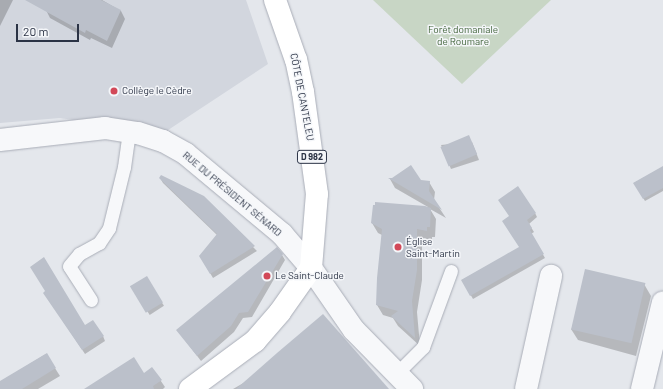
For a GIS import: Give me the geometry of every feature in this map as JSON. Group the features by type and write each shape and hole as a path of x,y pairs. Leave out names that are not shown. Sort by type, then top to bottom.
{"main road":[{"name":"CÔTE DE CANTELEU","path":"275,0 296,60 317,194 311,268"},
{"path":"190,389 255,341 280,312 311,268"}],"street":[{"name":"RUE DU PRÉSIDENT SÉNARD","path":"0,140 90,128 105,128 129,131 163,141 186,154 282,234 311,268 354,330 412,389"},
{"path":"526,389 551,276"},
{"path":"642,389 663,302"}],"lane":[{"path":"91,300 69,266 80,254 99,242 109,228 124,166 129,131"},
{"path":"397,373 423,347 451,271"}],"shaded area":[{"name":"Collège le Cèdre","path":"0,0 246,0 268,64 162,134 60,118 0,123"}],"green space":[{"name":"Forêt domaniale de Roumare","path":"373,0 551,0 462,84"}],"building":[{"path":"25,0 101,0 121,10 107,41 86,30 85,33"},
{"path":"469,135 477,154 449,166 440,147"},
{"path":"411,165 421,180 430,181 429,191 442,210 388,178 392,178"},
{"path":"663,166 663,188 643,199 633,183"},
{"path":"161,175 204,196 255,246 210,274 199,256 217,234 159,178"},
{"path":"518,186 536,213 527,220 532,228 530,230 544,254 470,296 461,280 519,247 502,221 509,216 498,200"},
{"name":"Église Saint-Martin","path":"375,202 425,206 431,208 430,227 427,227 427,231 417,229 417,270 412,301 415,338 391,316 398,311 376,305 382,229 371,223 373,205 375,205"},
{"path":"277,247 283,254 248,312 239,313 231,326 197,356 176,330"},
{"path":"44,257 85,325 93,320 104,336 82,350 43,293 45,291 30,267"},
{"path":"585,269 645,283 631,343 571,329"},
{"path":"147,276 163,303 146,313 130,286"},
{"path":"323,314 389,389 236,389 277,353"},
{"path":"47,353 56,368 22,389 0,389 0,381"},
{"path":"134,357 144,373 152,367 162,380 153,386 154,389 84,389"}],"place":[{"name":"Collège le Cèdre","path":"114,91"},
{"name":"Église Saint-Martin","path":"398,247"},
{"name":"Le Saint-Claude","path":"267,276"}]}
